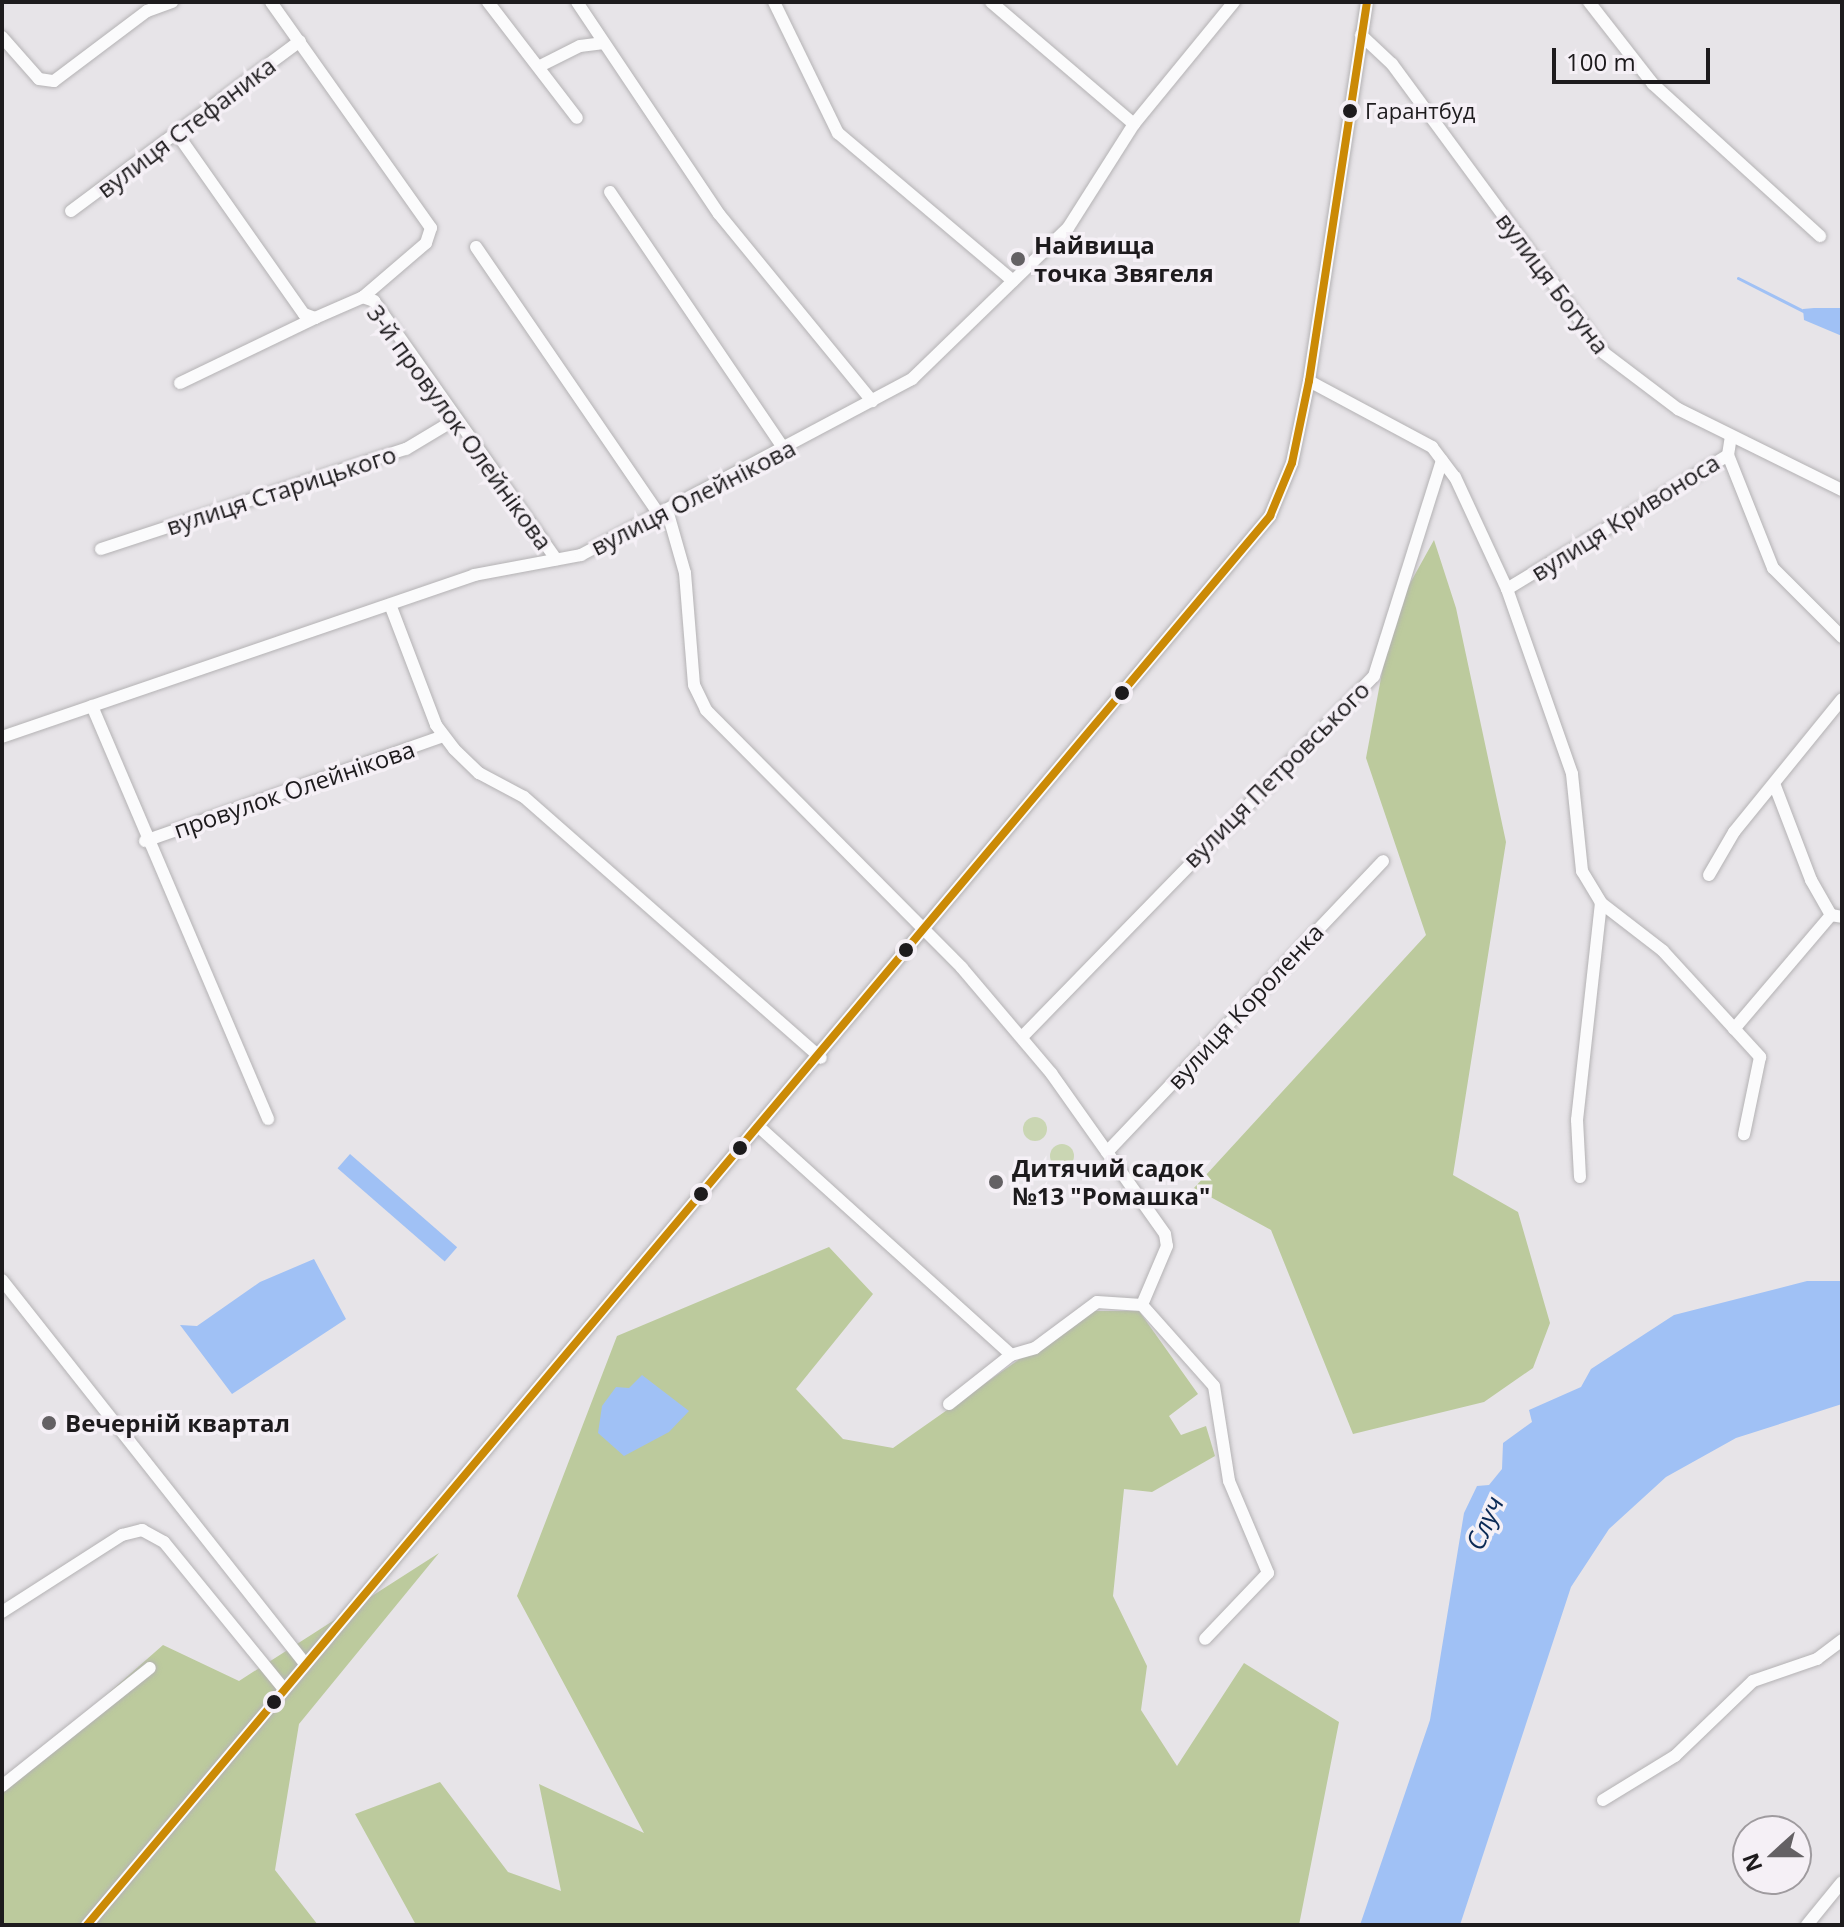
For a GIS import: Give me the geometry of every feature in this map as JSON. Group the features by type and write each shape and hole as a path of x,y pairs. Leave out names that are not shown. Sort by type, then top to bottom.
{"street":[{"path":"2,37 39,79 54,81 147,11 172,2"},
{"path":"180,383 363,297 426,243 431,228 271,2"},
{"path":"488,2 542,65 577,118"},
{"path":"577,2 719,214 872,401"},
{"path":"774,2 838,133 1013,281"},
{"path":"991,2 1134,124"},
{"name":"вулиця Олейнікова","path":"2,737 391,607 474,575 581,555 785,450 912,379 1013,281 1089,201 1134,124 1234,2"},
{"path":"87,1925 304,1663 758,1126 821,1058 1252,542 1292,463 1309,381 1367,2"},
{"path":"1589,2 1653,84 1820,236"},
{"name":"вулиця Богуна","path":"1361,35 1392,64 1604,353 1678,409 1842,490"},
{"name":"вулиця Стефаника","path":"71,211 178,135 300,41"},
{"path":"542,65 604,43"},
{"path":"178,135 304,314 315,318"},
{"path":"610,192 785,450"},
{"path":"476,247 663,512 685,573 694,685 706,710 926,930 1022,1037 1165,1234 1167,1246 1142,1305"},
{"name":"3-й провулок Олейнікова","path":"363,297 374,301 556,559"},
{"name":"вулиця Кривоноса","path":"1309,381 1432,447 1442,460 1507,589 1572,774 1582,871 1601,903 1663,951 1760,1057 1744,1134"},
{"name":"вулиця Старицького","path":"101,549 406,449 456,419"},
{"name":"вулиця Кривоноса","path":"1507,589 1728,455 1731,436"},
{"path":"1728,455 1773,568 1842,637"},
{"name":"вулиця Петровського","path":"1022,1037 1374,676 1442,460"},
{"path":"391,607 443,736 479,773 524,797 821,1058"},
{"path":"1709,875 1734,832 1775,786 1842,699"},
{"name":"провулок Олейнікова","path":"92,706 145,841 268,1119"},
{"name":"провулок Олейнікова","path":"145,841 443,736"},
{"path":"1734,1029 1836,916 1775,786"},
{"name":"вулиця Короленка","path":"1107,1152 1383,861"},
{"path":"1580,1177 1577,1120 1601,903"},
{"path":"758,1126 1011,1355"},
{"path":"2,1280 304,1663"},
{"path":"949,1404 1011,1355 1035,1348 1097,1302 1142,1305 1214,1386 1229,1481 1266,1555 1268,1573 1205,1639"},
{"path":"2,1612 135,1529 157,1535 283,1688"},
{"path":"1603,1800 1675,1756 1753,1681 1817,1659 1842,1640"},
{"path":"2,1786 150,1668"},
{"path":"1807,1925 1842,1882"}],"green space":[{"path":"1434,540 1456,608 1506,842 1453,1175 1518,1212 1550,1323 1533,1368 1484,1402 1353,1434 1271,1230 1194,1188 1426,935 1366,758 1393,614"},
{"path":"1035,1117 1044,1120 1047,1129 1044,1138 1035,1141 1026,1138 1023,1129 1026,1120"},
{"path":"1062,1144 1073,1151 1074,1156 1067,1167 1062,1168 1051,1161 1050,1156 1057,1145"},
{"path":"829,1247 873,1294 796,1389 843,1439 893,1448 1088,1311 1139,1311 1198,1394 1169,1416 1181,1435 1206,1426 1215,1456 1152,1492 1124,1489 1113,1596 1147,1666 1141,1710 1177,1766 1244,1663 1339,1722 1299,1925 416,1925 355,1814 440,1782 508,1872 561,1891 539,1784 644,1833 517,1596 617,1336"},
{"path":"439,1553 299,1724 275,1870 318,1925 2,1925 2,1787 163,1645 239,1681"}],"water":[{"path":"1842,308 1842,336 1804,320 1803,309"},
{"path":"350,1154 457,1247 445,1261 338,1168"},
{"path":"314,1259 346,1319 232,1394 180,1325 197,1326 260,1282"},
{"name":"Случ","path":"1807,1281 1842,1281 1842,1404 1736,1438 1666,1477 1609,1529 1571,1587 1460,1925 1360,1925 1430,1720 1464,1513 1477,1486 1489,1485 1502,1469 1503,1443 1532,1422 1529,1410 1581,1387 1591,1369 1674,1315"},
{"path":"642,1375 689,1411 669,1432 624,1456 598,1433 602,1406 616,1387 629,1388"}],"waterway":[{"path":"1738,278 1805,312"}],"transit line":[{"path":"87,1925 1270,516 1292,463 1309,381 1367,2"}],"place":[{"name":"Гарантбуд","path":"1350,111"},
{"name":"Найвища точка Звягеля","path":"1018,259"},
{"name":"Дитячий садок №13 \"Ромашка\"","path":"996,1182"},
{"name":"Вечерній квартал","path":"49,1423"}]}
